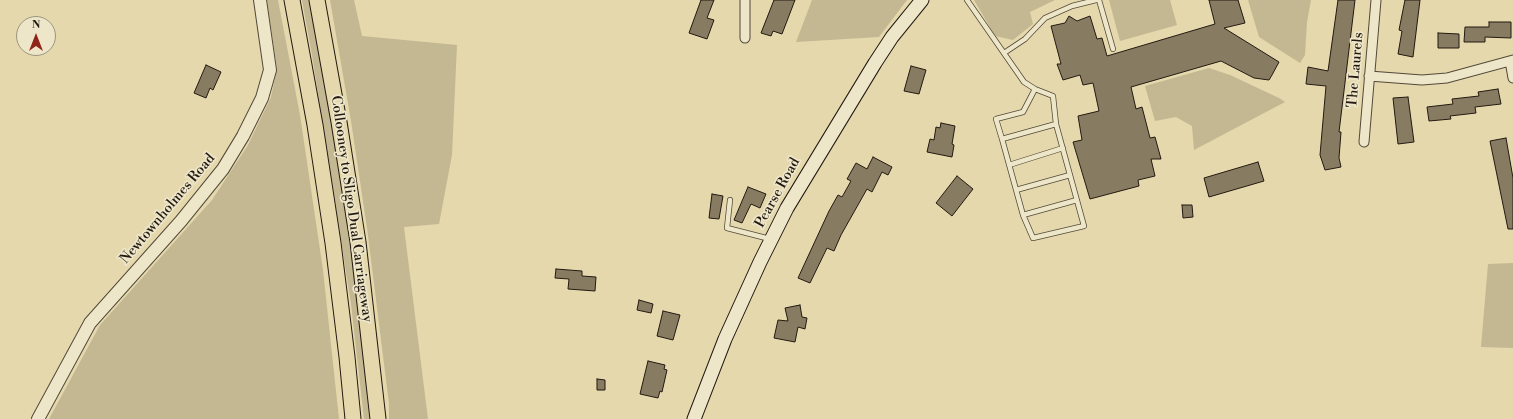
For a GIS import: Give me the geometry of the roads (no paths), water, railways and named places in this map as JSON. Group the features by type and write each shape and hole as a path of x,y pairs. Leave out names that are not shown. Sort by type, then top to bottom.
{"highway":[{"name":"Collooney to Sligo Dual Carriageway","path":"292,0 315,125 332,235 347,357 352,419"},
{"name":"Collooney to Sligo Dual Carriageway","path":"317,0 339,122 358,242 378,419"}],"main road":[{"name":"Pearse Road","path":"694,419 725,339 772,239 810,168 892,37 922,0"}],"street":[{"name":"Newtownholmes Road","path":"38,419 90,323 182,221 223,169 243,136 262,98 270,70 260,0"},
{"path":"745,0 745,38"},
{"name":"The Laurels","path":"1364,142 1376,0"},
{"path":"1369,76 1422,80 1447,78 1512,60 1513,78"}],"lane":[{"path":"967,0 1024,82 1035,89 1053,96 1056,124 1084,226 1033,238 1023,215 996,119 1023,112 1035,89"},
{"path":"1004,53 1025,39 1045,18 1072,6 1096,0"},
{"path":"1099,0 1113,49"},
{"path":"1002,139 1056,124"},
{"path":"1009,165 1063,148"},
{"path":"1016,190 1070,175"},
{"path":"730,200 727,228 772,239"},
{"path":"1023,215 1077,200"}]}
